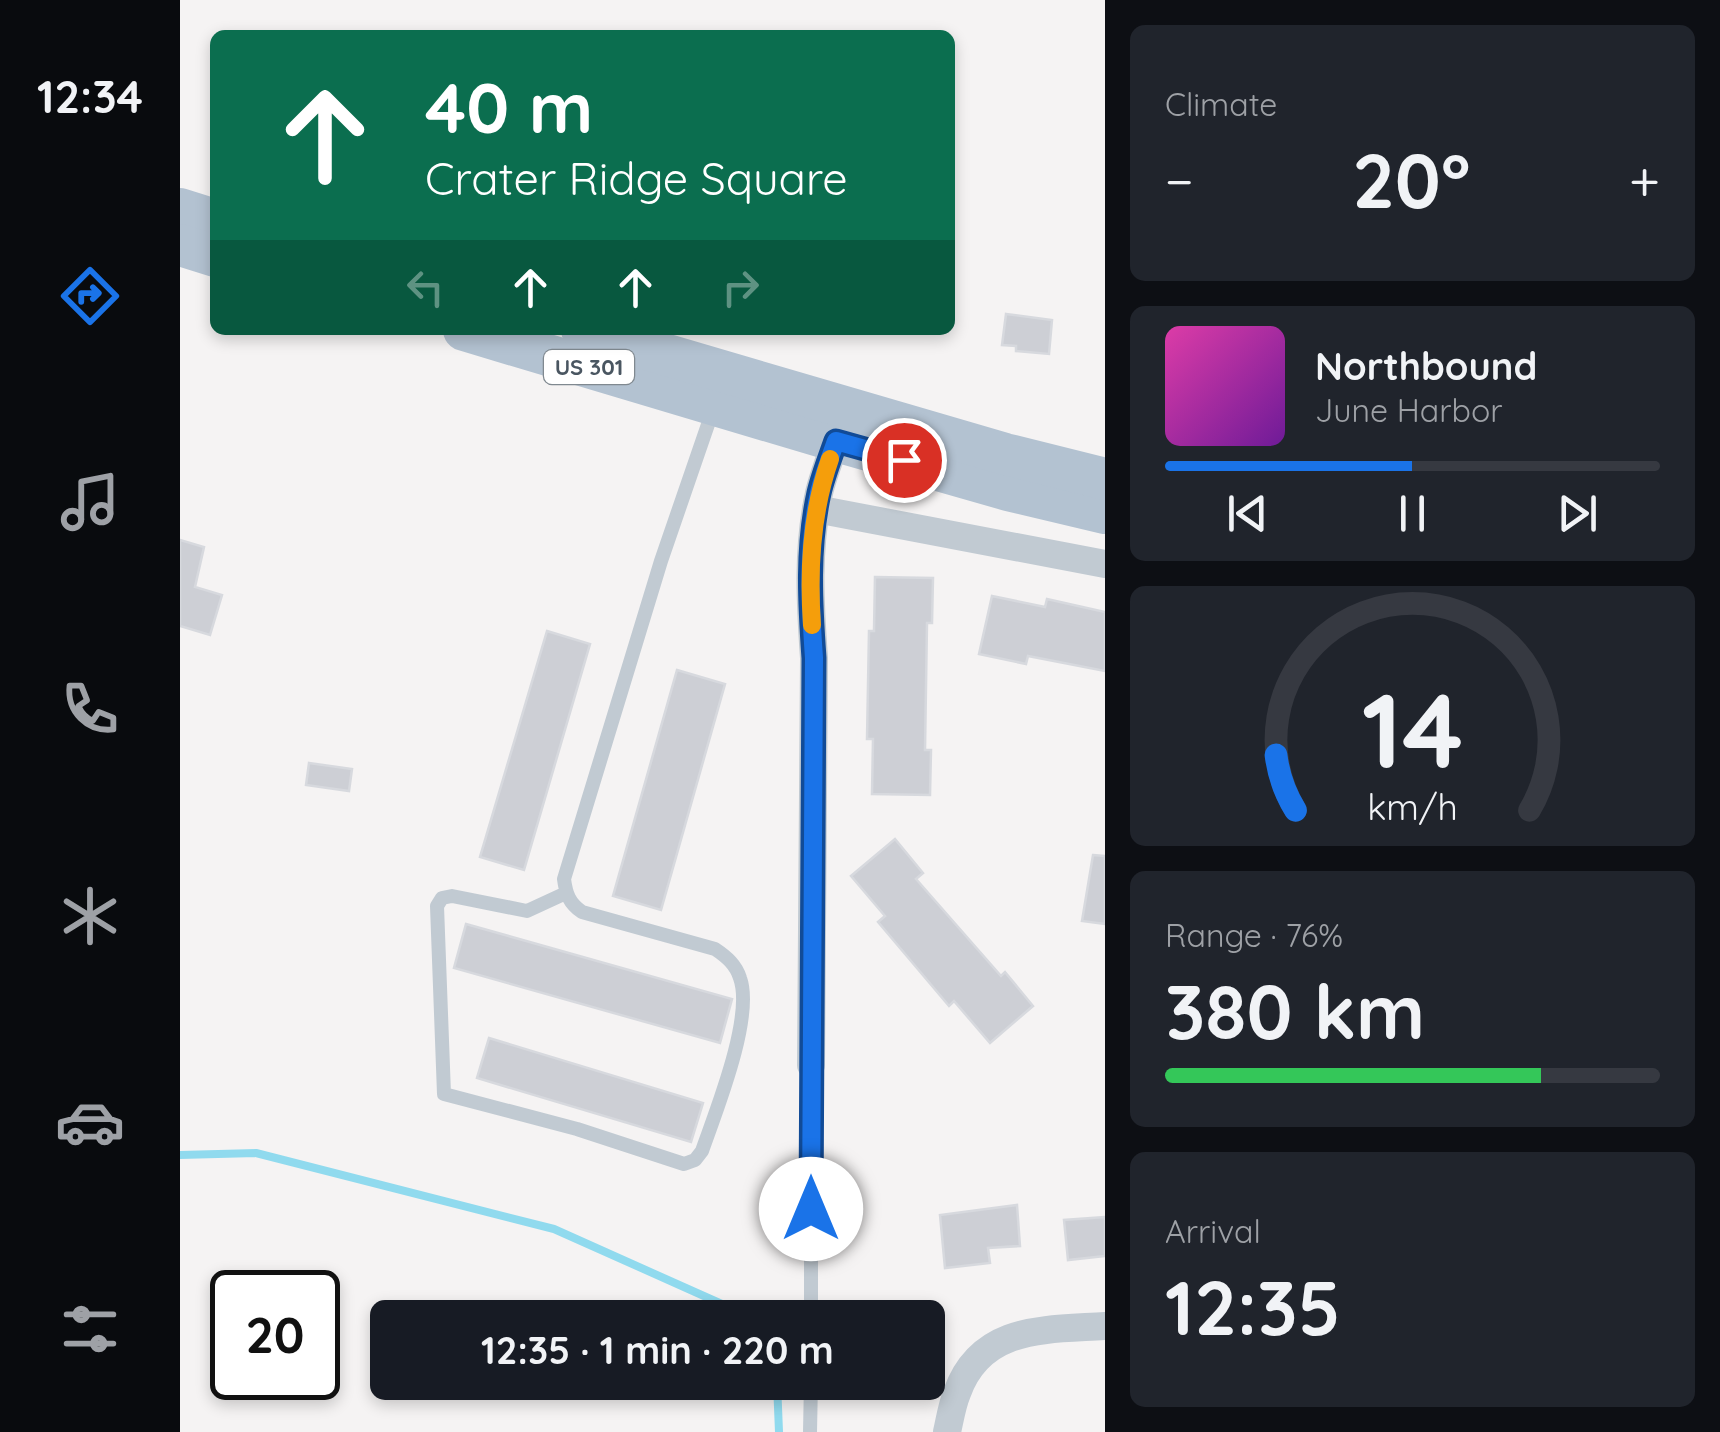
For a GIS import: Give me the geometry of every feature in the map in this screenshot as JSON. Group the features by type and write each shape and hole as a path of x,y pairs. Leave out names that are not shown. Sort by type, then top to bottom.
{"main road":[{"path":"180,209 210,218"},
{"path":"180,245 210,254"},
{"name":"US 301","path":"486,335 1105,479"},
{"name":"US 301","path":"594,335 836,441 1105,513"}],"street":[{"path":"811,1065 814,658 810,577 820,488 836,441"},
{"path":"816,509 1105,564"},
{"path":"947,1432 956,1393 967,1371 983,1353 1026,1332 1105,1326"}],"lane":[{"path":"566,893 527,911 452,896 442,898 437,906 444,1094 684,1164 695,1160 702,1151 730,1070 740,1026 743,988 739,974 730,959 716,949 582,912 573,906 564,879 660,561 720,389"},
{"path":"811,1065 811,1300"},
{"path":"810,1432 811,1400"}],"building":[{"path":"1006,314 1052,320 1049,354 1016,351 1016,346 1002,345"},
{"path":"180,540 204,547 195,587 222,595 210,635 180,626"},
{"path":"875,577 933,578 932,623 927,623 925,750 931,750 930,795 872,794 873,739 867,739 869,631 874,631"},
{"path":"992,596 1045,607 1047,599 1105,612 1105,671 1028,656 1026,664 979,654"},
{"path":"547,631 590,644 524,870 480,857"},
{"path":"677,670 725,684 661,910 613,896"},
{"path":"309,763 352,769 349,791 306,785"},
{"path":"895,839 923,873 916,879 1001,976 1005,972 1033,1006 990,1043 954,1001 949,1006 878,922 885,916 851,876"},
{"path":"1093,855 1105,856 1105,924 1082,921"},
{"path":"466,924 732,999 720,1043 454,968"},
{"path":"489,1038 703,1103 691,1142 477,1078"},
{"path":"1017,1205 1020,1246 988,1248 990,1263 945,1268 940,1215"},
{"path":"1105,1217 1105,1256 1068,1260 1064,1220"}],"waterway":[{"path":"180,1155 256,1153 554,1229 713,1300"},
{"path":"778,1400 779,1432"}],"slow traffic":[{"path":"812,625 810,557 820,488 830,459"}],"route":[{"path":"811,1209 814,658 810,557 820,488 836,441 904,460"}]}
